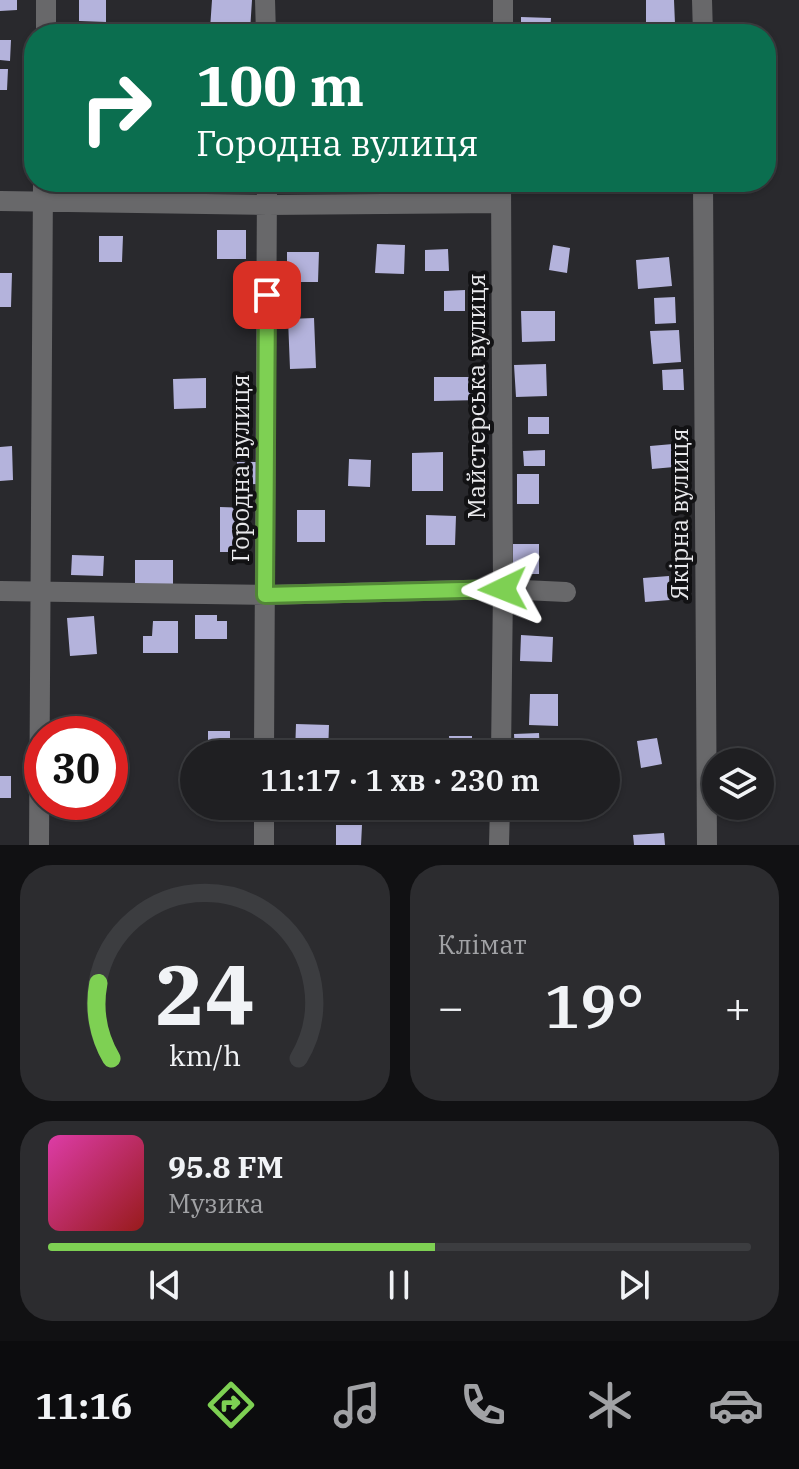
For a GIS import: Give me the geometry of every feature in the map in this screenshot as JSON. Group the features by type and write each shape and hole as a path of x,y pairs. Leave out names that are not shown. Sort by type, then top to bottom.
{"street":[{"path":"46,0 46,24"},
{"path":"265,0 266,24"},
{"path":"503,0 503,24"},
{"path":"702,0 703,24"},
{"path":"0,201 39,192"},
{"path":"39,845 43,192"},
{"path":"59,192 267,205 500,203"},
{"name":"Городна вулиця","path":"264,740 267,192"},
{"name":"Майстерська вулиця","path":"501,192 501,740"},
{"name":"Якірна вулиця","path":"703,192 707,845"},
{"path":"0,591 265,595 503,589 566,592"},
{"path":"264,820 264,845"},
{"path":"499,845 500,820"}],"building":[{"path":"0,0 17,0 17,10 0,11"},
{"path":"79,0 106,0 106,22 79,21"},
{"path":"212,0 252,0 250,24 210,24"},
{"path":"646,0 674,0 675,24 646,24"},
{"path":"521,17 551,18 551,24 521,24"},
{"path":"0,40 11,40 10,61 0,60"},
{"path":"0,69 8,69 7,90 0,90"},
{"path":"217,230 246,230 246,259 217,259"},
{"path":"99,236 123,236 122,262 99,262"},
{"path":"377,244 405,245 404,274 375,273"},
{"path":"553,245 570,248 567,273 549,270"},
{"path":"448,249 449,271 425,271 425,250"},
{"path":"287,252 319,252 318,282 287,282"},
{"path":"669,257 672,286 638,289 636,260"},
{"path":"0,273 12,273 11,307 0,307"},
{"path":"465,290 465,311 444,311 444,291"},
{"path":"675,297 676,323 655,324 654,298"},
{"path":"521,311 555,311 555,341 522,342"},
{"path":"314,318 316,368 290,369 288,319"},
{"path":"679,330 681,362 653,364 650,331"},
{"path":"546,364 547,396 516,397 514,365"},
{"path":"683,369 684,390 663,390 662,370"},
{"path":"434,377 481,377 481,400 434,401"},
{"path":"206,378 206,408 174,409 173,379"},
{"path":"528,417 549,417 549,434 528,434"},
{"path":"673,444 674,467 652,469 650,446"},
{"path":"12,446 13,480 0,481 0,447"},
{"path":"545,450 545,466 524,466 523,451"},
{"path":"443,452 443,491 412,491 412,453"},
{"path":"349,459 371,460 370,487 348,486"},
{"path":"237,462 257,462 258,484 237,485"},
{"path":"517,474 539,474 539,504 517,504"},
{"path":"220,507 250,508 249,552 220,552"},
{"path":"297,510 325,510 325,542 297,542"},
{"path":"426,515 456,516 455,545 426,545"},
{"path":"513,544 539,544 539,574 513,574"},
{"path":"72,555 104,556 103,576 71,575"},
{"path":"135,560 173,560 173,585 135,585"},
{"path":"669,576 670,600 645,602 643,578"},
{"path":"195,615 217,615 217,621 227,621 227,639 195,639"},
{"path":"94,616 97,654 70,656 67,618"},
{"path":"153,621 178,621 178,653 143,653 143,636 152,636"},
{"path":"521,635 553,637 552,662 520,661"},
{"path":"530,694 558,694 558,726 529,725"},
{"path":"296,724 329,725 328,740 295,740"},
{"path":"208,731 230,731 230,740 208,740"},
{"path":"539,733 539,740 514,740 514,734"},
{"path":"449,736 472,736 472,740 449,740"},
{"path":"657,738 662,764 641,768 637,741"},
{"path":"0,776 11,776 11,798 0,798"},
{"path":"336,825 362,825 361,845 336,845"},
{"path":"664,833 665,845 634,845 633,835"}],"route":[{"path":"267,295 265,595 503,589"}]}
